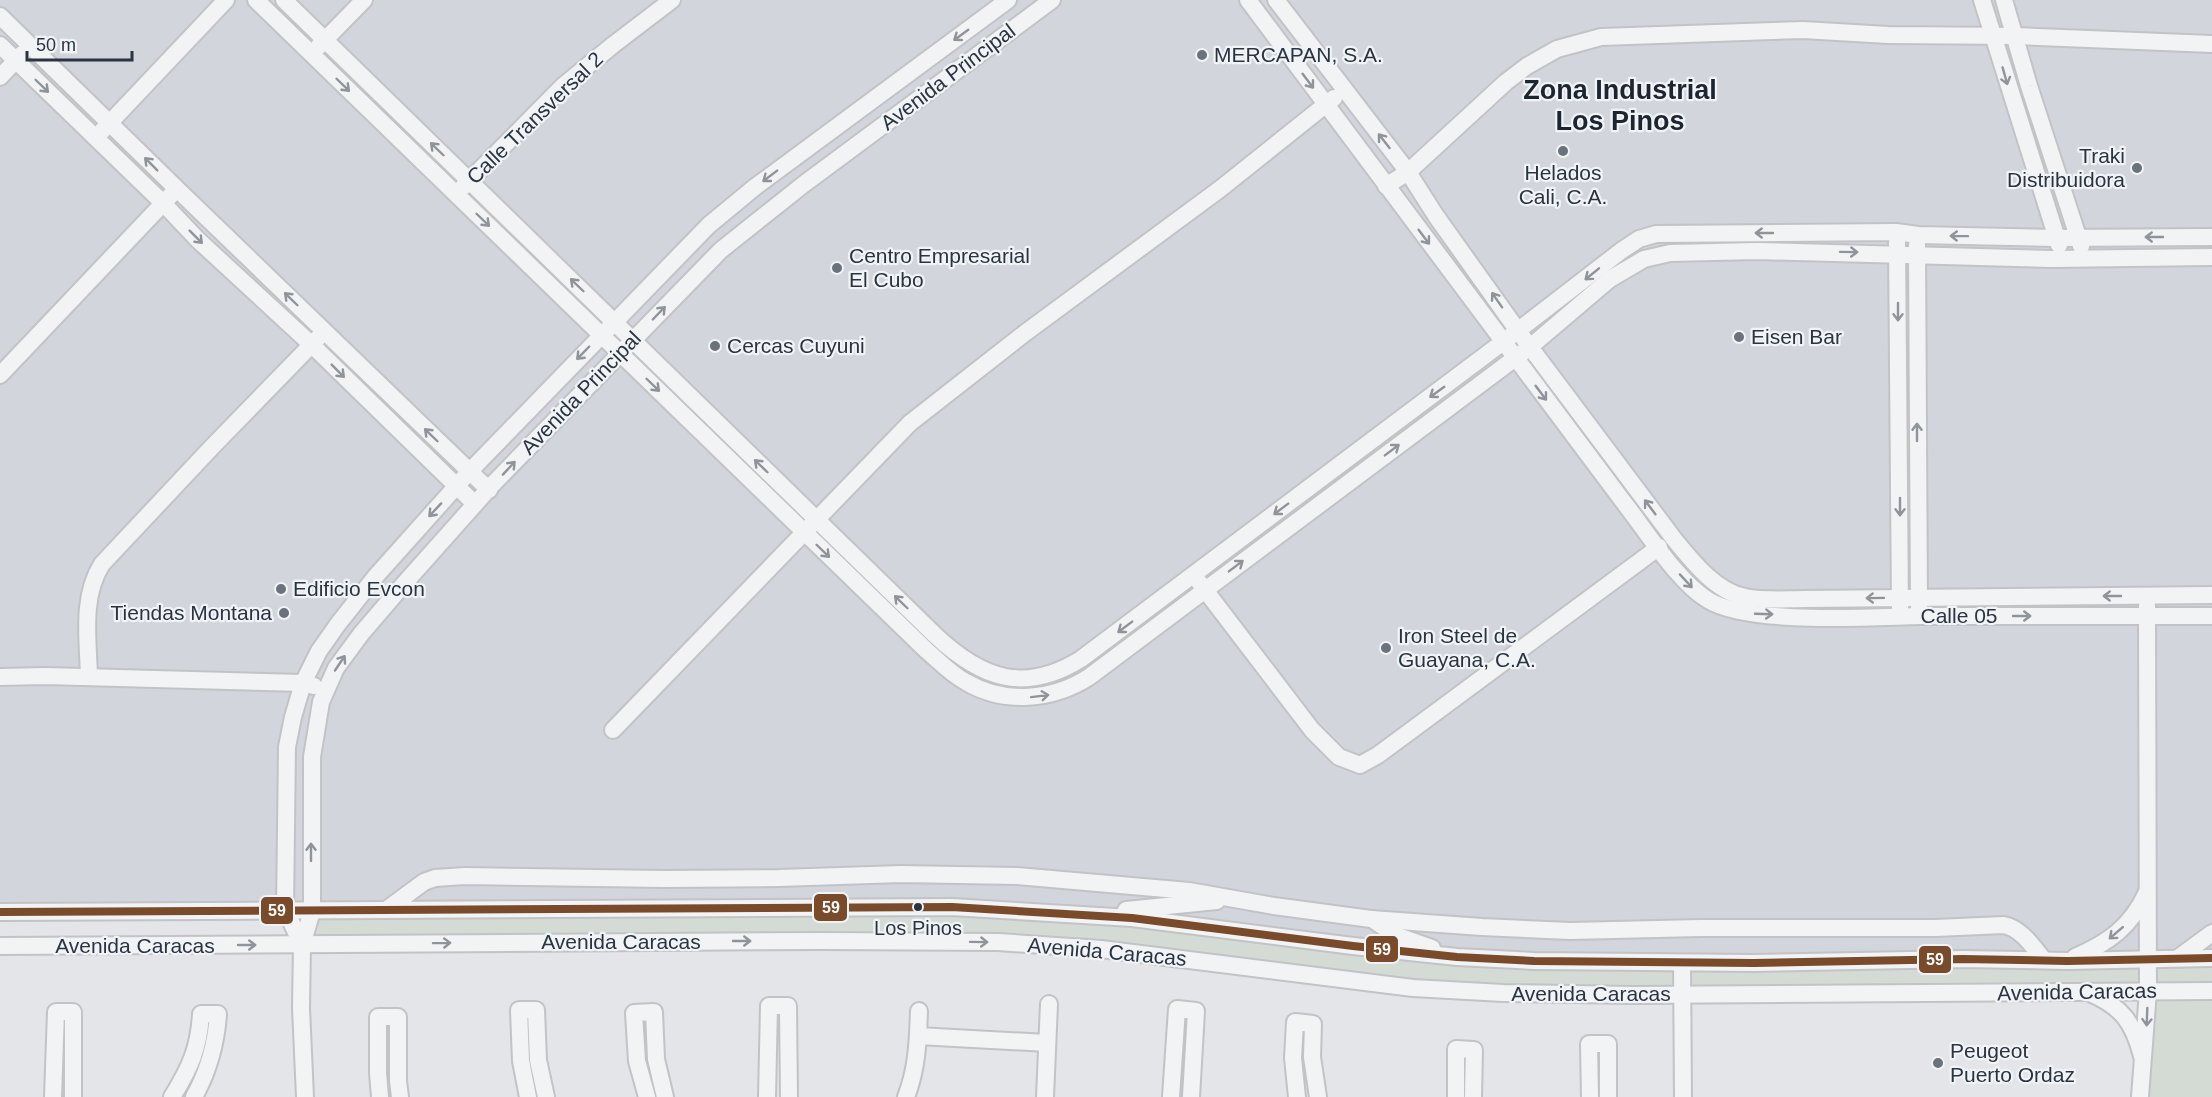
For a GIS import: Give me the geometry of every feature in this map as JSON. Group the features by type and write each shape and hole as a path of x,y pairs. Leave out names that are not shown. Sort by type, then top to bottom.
{"street":[{"path":"95,138 226,0"},
{"path":"256,0 803,532 943,665 973,686 1003,695 1041,696 1067,689 1089,677 1530,347 1610,279 1644,259 1670,253 1701,252 1898,253 2063,259 2212,257"},
{"path":"284,0 951,650 976,668 1006,678 1031,679 1056,673 1081,659 1639,239 1668,233 1896,232 1918,235 2056,238 2212,237"},
{"path":"311,54 364,0"},
{"name":"Calle Transversal 2","path":"456,194 563,86 672,0"},
{"name":"Avenida Principal","path":"285,909 287,747 303,683 342,617 469,472 601,334 722,213 1008,0"},
{"name":"Avenida Principal","path":"302,945 312,911 312,757 316,721 325,690 336,668 361,634 475,504 721,250 821,171 1052,0"},
{"path":"1194,575 1312,730 1339,757 1359,765 1378,755 1659,547 1248,0"},
{"name":"Calle 05","path":"1276,0 1408,172 1436,216 1518,331 1674,539 1693,561 1732,593 1755,598 2212,595"},
{"path":"1982,0 2063,259"},
{"path":"2004,0 2029,86 2085,258"},
{"path":"0,16 489,490"},
{"path":"1386,186 1408,172 1506,82 1527,66 1557,49 1584,41 1621,35 1803,30 1888,35 2016,36 2212,44"},
{"path":"0,45 163,203 198,240 312,345 475,504"},
{"path":"0,77 30,45"},
{"path":"613,730 895,438 948,392 1220,189 1343,89"},
{"path":"805,150 821,171"},
{"path":"0,375 177,189"},
{"path":"751,191 768,212"},
{"path":"1896,232 1900,616"},
{"path":"1918,235 1916,254 1920,616"},
{"path":"1639,239 1644,259"},
{"path":"89,677 87,603 102,564 325,331"},
{"path":"1580,444 1595,433"},
{"name":"Calle 05","path":"1659,547 1686,581 1708,600 1731,609 1755,614 2212,616"},
{"path":"2140,1097 2144,1064 2149,959 2147,596"},
{"path":"910,634 921,621"},
{"path":"0,676 303,683 325,690"},
{"path":"386,910 424,882 435,878 465,876 665,879 902,874 1017,876 1189,891 1229,899 1371,919 1482,927 1570,931 1701,928 1935,928 2004,925 2013,927 2024,936 2044,960"},
{"path":"2067,961 2100,946 2112,937 2139,908 2148,889"},
{"path":"1074,915 1229,899"},
{"name":"Avenida Caracas","path":"0,912 952,907 1132,918 1457,957 1557,962 1682,963 1963,959 2067,961 2212,958"},
{"path":"285,909 302,945 301,1008 305,1097"},
{"path":"1371,919 1395,935 1457,957"},
{"path":"2178,958 2212,933"},
{"name":"Avenida Caracas","path":"0,946 998,942 1111,950 1424,988 1503,993 1682,995 2212,991"},
{"path":"1682,963 1683,1097"},
{"path":"2087,992 2108,1001 2120,1010 2134,1032 2144,1064"},
{"path":"1045,1097 1049,1004"},
{"path":"767,1097 769,1006 788,1006 789,1097"},
{"path":"1171,1097 1177,1009 1196,1011 1191,1097"},
{"path":"528,1097 521,1061 519,1010 536,1010 538,1060 546,1097"},
{"path":"906,1097 914,1074 919,1011"},
{"path":"53,1097 56,1012 73,1012 73,1097"},
{"path":"647,1097 637,1061 634,1013 654,1012 656,1059 665,1097"},
{"path":"172,1097 194,1058 201,1014 218,1014 210,1064 194,1097"},
{"path":"380,1097 378,1017 398,1017 400,1097"},
{"path":"1297,1097 1294,1067 1295,1022 1313,1024 1312,1057 1318,1097"},
{"path":"918,1036 1047,1043"},
{"path":"1590,1097 1589,1044 1608,1044 1608,1097"},
{"path":"1456,1097 1456,1049 1474,1050 1473,1097"}],"shaded area":[{"path":"0,0 2212,0 2212,958 1612,963 1285,938 0,912"},
{"path":"952,907 1419,953 2212,958 2212,1097 2140,1097 2148,992 1503,993 1101,949 302,945 311,909"}],"transit line":[{"name":"59","path":"0,912 952,907 1132,918 1353,946 1457,957 1534,961 1754,963 2212,958"}],"place":[{"name":"MERCAPAN, S.A.","path":"1202,55"},
{"name":"Helados Cali, C.A.","path":"1563,151"},
{"name":"Traki Distribuidora","path":"2137,168"},
{"name":"Centro Empresarial El Cubo","path":"837,268"},
{"name":"Eisen Bar","path":"1739,337"},
{"name":"Cercas Cuyuni","path":"715,346"},
{"name":"Edificio Evcon","path":"281,589"},
{"name":"Tiendas Montana","path":"284,613"},
{"name":"Iron Steel de Guayana, C.A.","path":"1386,648"},
{"name":"Los Pinos","path":"918,907"},
{"name":"Peugeot Puerto Ordaz","path":"1938,1063"}],"district":[{"name":"Zona Industrial Los Pinos","path":"1620,106"}]}
